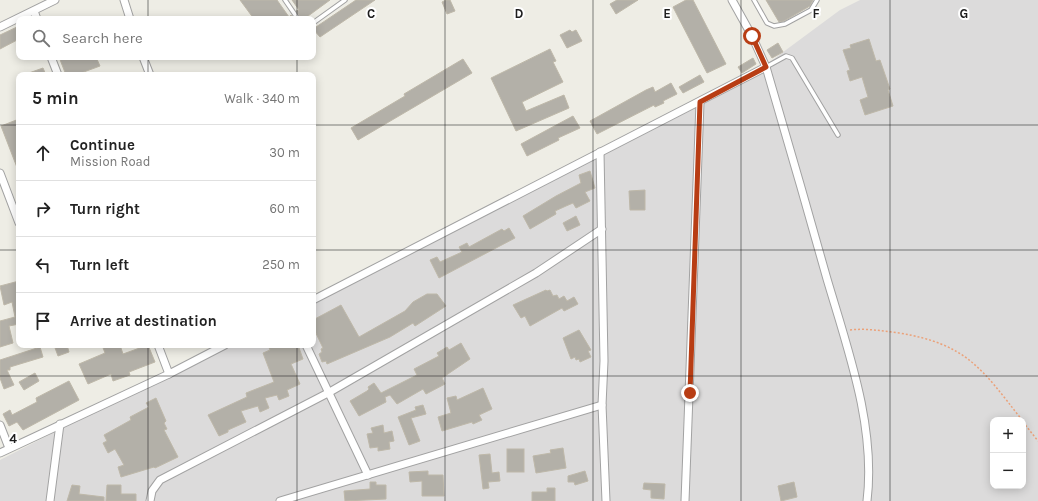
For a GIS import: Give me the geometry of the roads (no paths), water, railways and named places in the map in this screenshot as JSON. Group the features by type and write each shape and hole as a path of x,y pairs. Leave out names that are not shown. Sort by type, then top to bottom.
{"street":[{"path":"23,16 55,0"},
{"path":"124,0 129,16"},
{"path":"732,0 752,36 766,67 862,405 867,436 867,501"},
{"path":"34,11 36,16"},
{"path":"0,27 16,19"},
{"path":"52,60 57,72"},
{"path":"144,60 149,72"},
{"path":"316,298 766,67"},
{"path":"685,501 700,102"},
{"path":"600,152 604,361 602,405 606,501"},
{"path":"0,173 16,215"},
{"path":"150,501 152,491 160,480 328,393 536,273 602,229"},
{"path":"159,348 169,374"},
{"path":"0,452 169,374 219,348"},
{"path":"307,348 368,474"},
{"path":"280,501 602,405"},
{"path":"50,501 60,424"},
{"path":"0,425 9,448"}],"lane":[{"path":"285,0 296,16"},
{"path":"316,21 345,0"},
{"path":"754,0 767,23 774,26 785,24 811,10 817,0"},
{"path":"766,67 786,56 792,58 838,135"}]}
